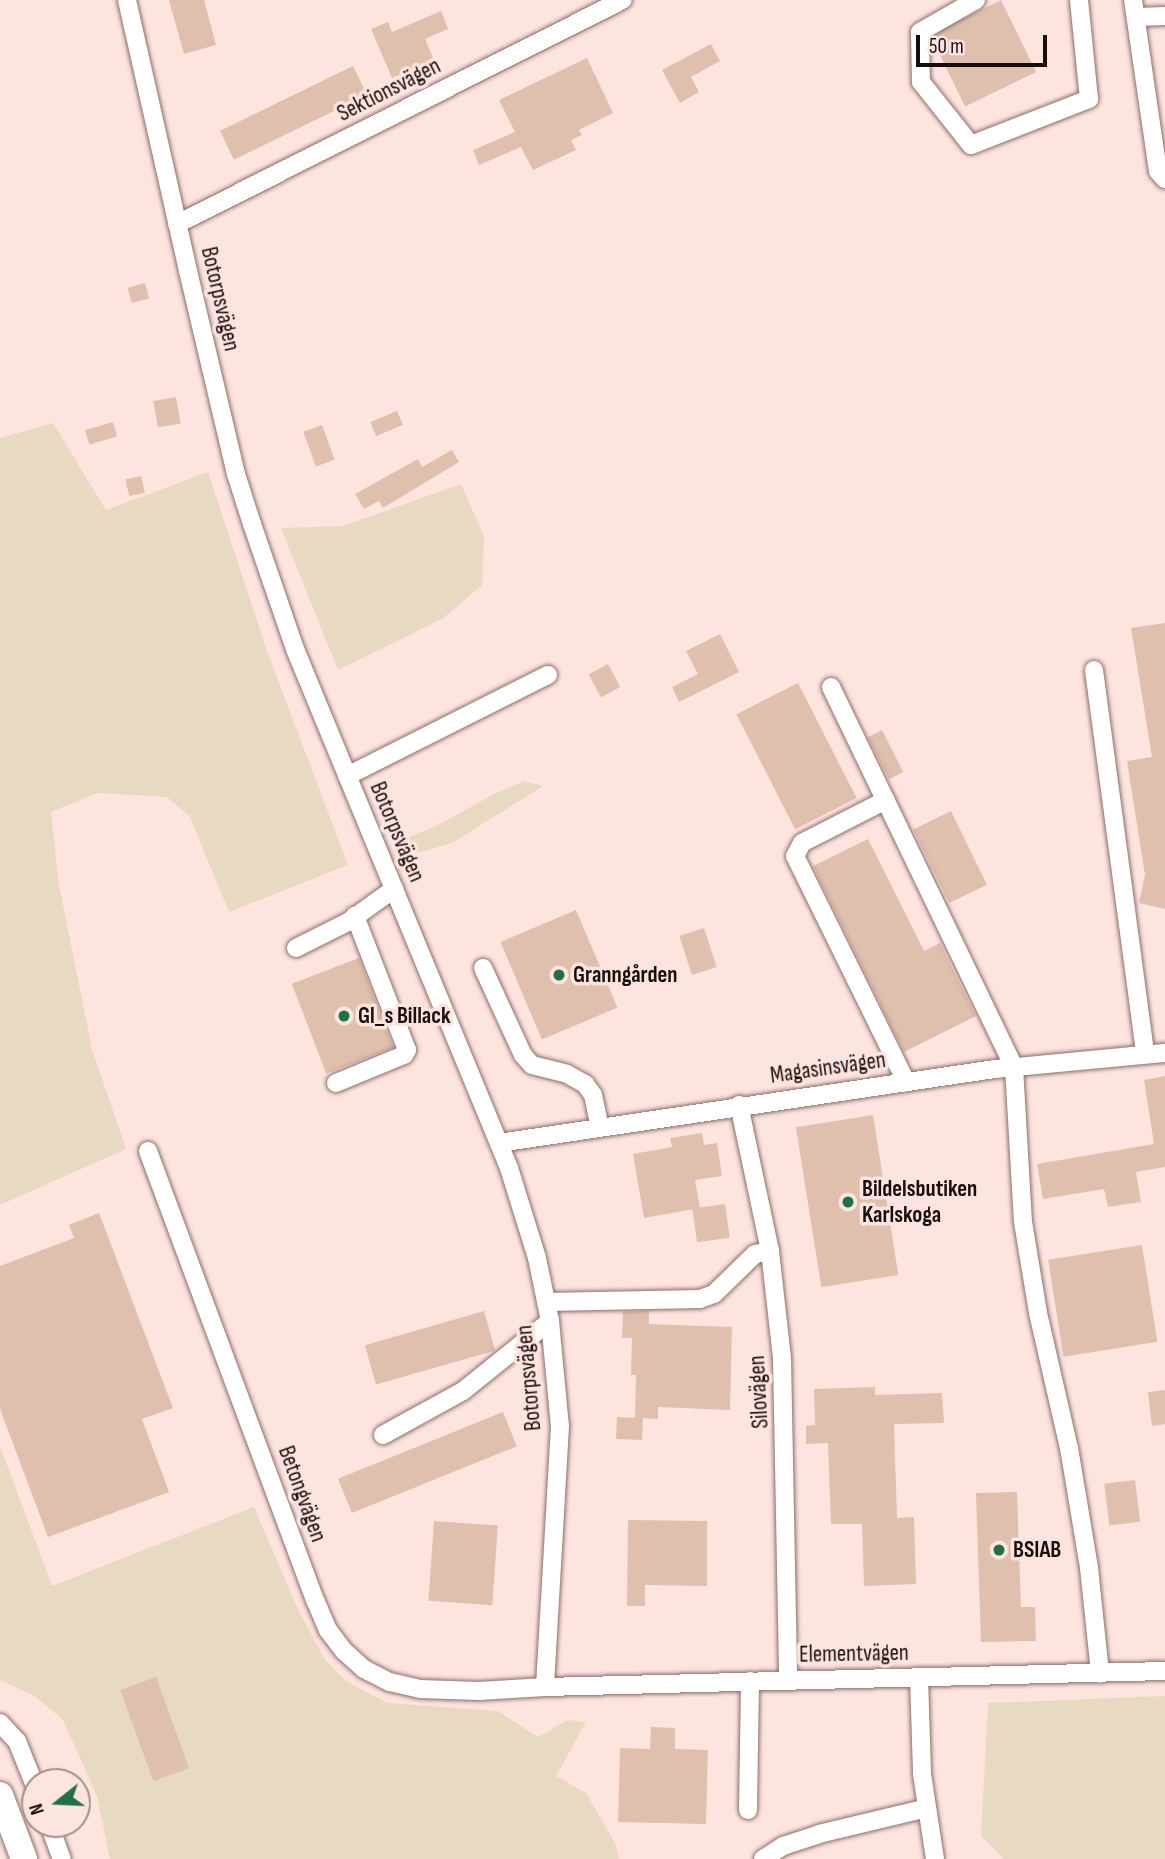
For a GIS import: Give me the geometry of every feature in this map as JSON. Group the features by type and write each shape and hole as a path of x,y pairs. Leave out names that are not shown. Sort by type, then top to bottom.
{"highway":[{"path":"0,1795 24,1859"}],"street":[{"name":"Botorpsvägen","path":"127,0 236,474 295,649 526,1214 550,1321 560,1426 545,1686"},
{"name":"Sektionsvägen","path":"177,224 623,0"},
{"path":"976,0 920,32 921,82 971,145 1088,99 1079,0"},
{"path":"1164,14 1134,9 1158,171 1165,179"},
{"path":"1094,670 1145,1055"},
{"path":"347,776 548,675"},
{"path":"831,687 1014,1067 1023,1222 1038,1313 1076,1488 1089,1568 1101,1673"},
{"path":"886,800 802,843 795,856 906,1082"},
{"path":"296,948 355,916 394,889"},
{"path":"337,1083 404,1055 407,1050 355,916"},
{"path":"482,968 523,1055 532,1065 568,1073 585,1084 593,1095 600,1127"},
{"name":"Magasinsvägen","path":"499,1143 739,1105 1014,1067 1165,1053"},
{"name":"Silovägen","path":"739,1105 770,1251 785,1405 788,1680"},
{"name":"Betongvägen","path":"148,1151 328,1630 344,1651 364,1669 390,1682 420,1689 479,1691 545,1686"},
{"path":"546,1302 700,1299 714,1294 755,1254 770,1251"},
{"path":"383,1435 463,1391 550,1321"},
{"name":"Elementvägen","path":"545,1686 1165,1671"},
{"path":"919,1677 922,1774 935,1859"},
{"path":"748,1810 750,1681"},
{"path":"0,1723 17,1741 28,1768"},
{"path":"763,1859 783,1846 819,1834 927,1808"},
{"path":"54,1838 62,1859"}],"shaded area":[{"path":"53,423 106,510 208,472 267,651 348,865 229,912 190,817 167,797 97,793 51,812 59,885 92,1049 126,1149 0,1205 0,438"},
{"path":"461,484 484,536 482,585 442,619 338,670 281,528 343,526"},
{"path":"524,781 543,786 452,843 411,855 402,840 436,826"},
{"path":"0,1446 52,1586 254,1507 297,1607 325,1660 346,1681 387,1703 498,1711 538,1737 568,1720 586,1722 556,1776 586,1793 615,1843 619,1859 110,1859 97,1796 91,1783 91,1768 84,1768 63,1720 35,1696 0,1680"},
{"path":"1165,1696 1165,1859 1004,1859 981,1836 988,1703"}],"building":[{"path":"169,0 204,0 216,45 184,54"},
{"path":"1001,0 1036,72 965,107 930,35"},
{"path":"441,11 448,29 425,39 434,60 392,78 371,29 388,22 392,32"},
{"path":"711,44 720,61 691,77 699,92 680,103 662,70"},
{"path":"587,58 613,113 579,130 582,135 571,140 576,150 533,170 521,147 479,165 473,150 515,132 499,100"},
{"path":"353,66 367,95 234,160 220,131"},
{"path":"145,283 149,298 132,303 128,288"},
{"path":"176,397 181,424 158,428 153,401"},
{"path":"397,411 403,425 376,436 370,422"},
{"path":"113,422 117,436 89,444 85,430"},
{"path":"322,425 335,460 316,467 303,432"},
{"path":"452,450 459,462 383,508 379,501 364,509 355,494 418,459 422,467"},
{"path":"141,476 145,493 129,496 125,480"},
{"path":"1165,623 1165,909 1139,903 1145,875 1127,761 1152,757 1131,628"},
{"path":"720,634 739,672 679,702 672,687 698,674 686,651"},
{"path":"608,664 620,687 601,697 589,674"},
{"path":"798,683 857,798 795,829 737,714"},
{"path":"882,730 903,772 889,779 868,737"},
{"path":"951,811 987,885 949,903 913,829"},
{"path":"868,839 924,951 940,943 976,1016 904,1052 813,866"},
{"name":"Granngården","path":"576,910 617,1008 542,1040 501,942"},
{"path":"704,928 717,967 692,975 679,936"},
{"name":"Gl_s Billack","path":"359,958 393,1048 326,1073 292,984"},
{"path":"1165,1076 1165,1167 1136,1172 1141,1202 1108,1207 1104,1189 1043,1199 1037,1164 1154,1144 1144,1080"},
{"name":"Bildelsbutiken Karlskoga","path":"873,1115 898,1275 821,1287 796,1127"},
{"path":"702,1133 704,1145 717,1143 722,1176 695,1180 700,1208 644,1218 633,1154 672,1147 670,1138"},
{"path":"725,1204 730,1238 697,1242 692,1209"},
{"path":"99,1213 173,1408 142,1419 169,1492 48,1537 0,1409 0,1266 74,1238 69,1225"},
{"path":"1142,1245 1157,1342 1064,1357 1048,1260"},
{"path":"484,1311 495,1350 376,1385 365,1345"},
{"path":"649,1311 649,1324 732,1327 730,1410 658,1407 658,1419 643,1418 642,1440 616,1439 617,1417 635,1418 636,1375 631,1375 632,1338 622,1338 623,1312"},
{"path":"875,1387 875,1395 942,1393 944,1423 894,1424 897,1518 914,1517 916,1584 864,1586 862,1524 831,1524 828,1443 806,1444 806,1426 815,1425 814,1389"},
{"path":"1165,1390 1165,1424 1152,1426 1148,1392"},
{"path":"503,1412 517,1446 352,1513 338,1479"},
{"path":"1135,1480 1140,1522 1109,1525 1104,1484"},
{"name":"BSIAB","path":"1017,1492 1021,1607 1035,1607 1036,1641 981,1642 976,1493"},
{"path":"628,1520 707,1521 707,1586 645,1585 645,1606 627,1606"},
{"path":"434,1521 498,1525 492,1605 428,1601"},
{"path":"156,1677 189,1768 153,1781 120,1690"},
{"path":"651,1727 675,1728 675,1749 708,1750 706,1824 618,1822 620,1748 650,1749"}],"place":[{"name":"Granngården","path":"559,975"},
{"name":"Gl_s Billack","path":"344,1016"},
{"name":"Bildelsbutiken Karlskoga","path":"848,1202"},
{"name":"BSIAB","path":"999,1550"}]}
